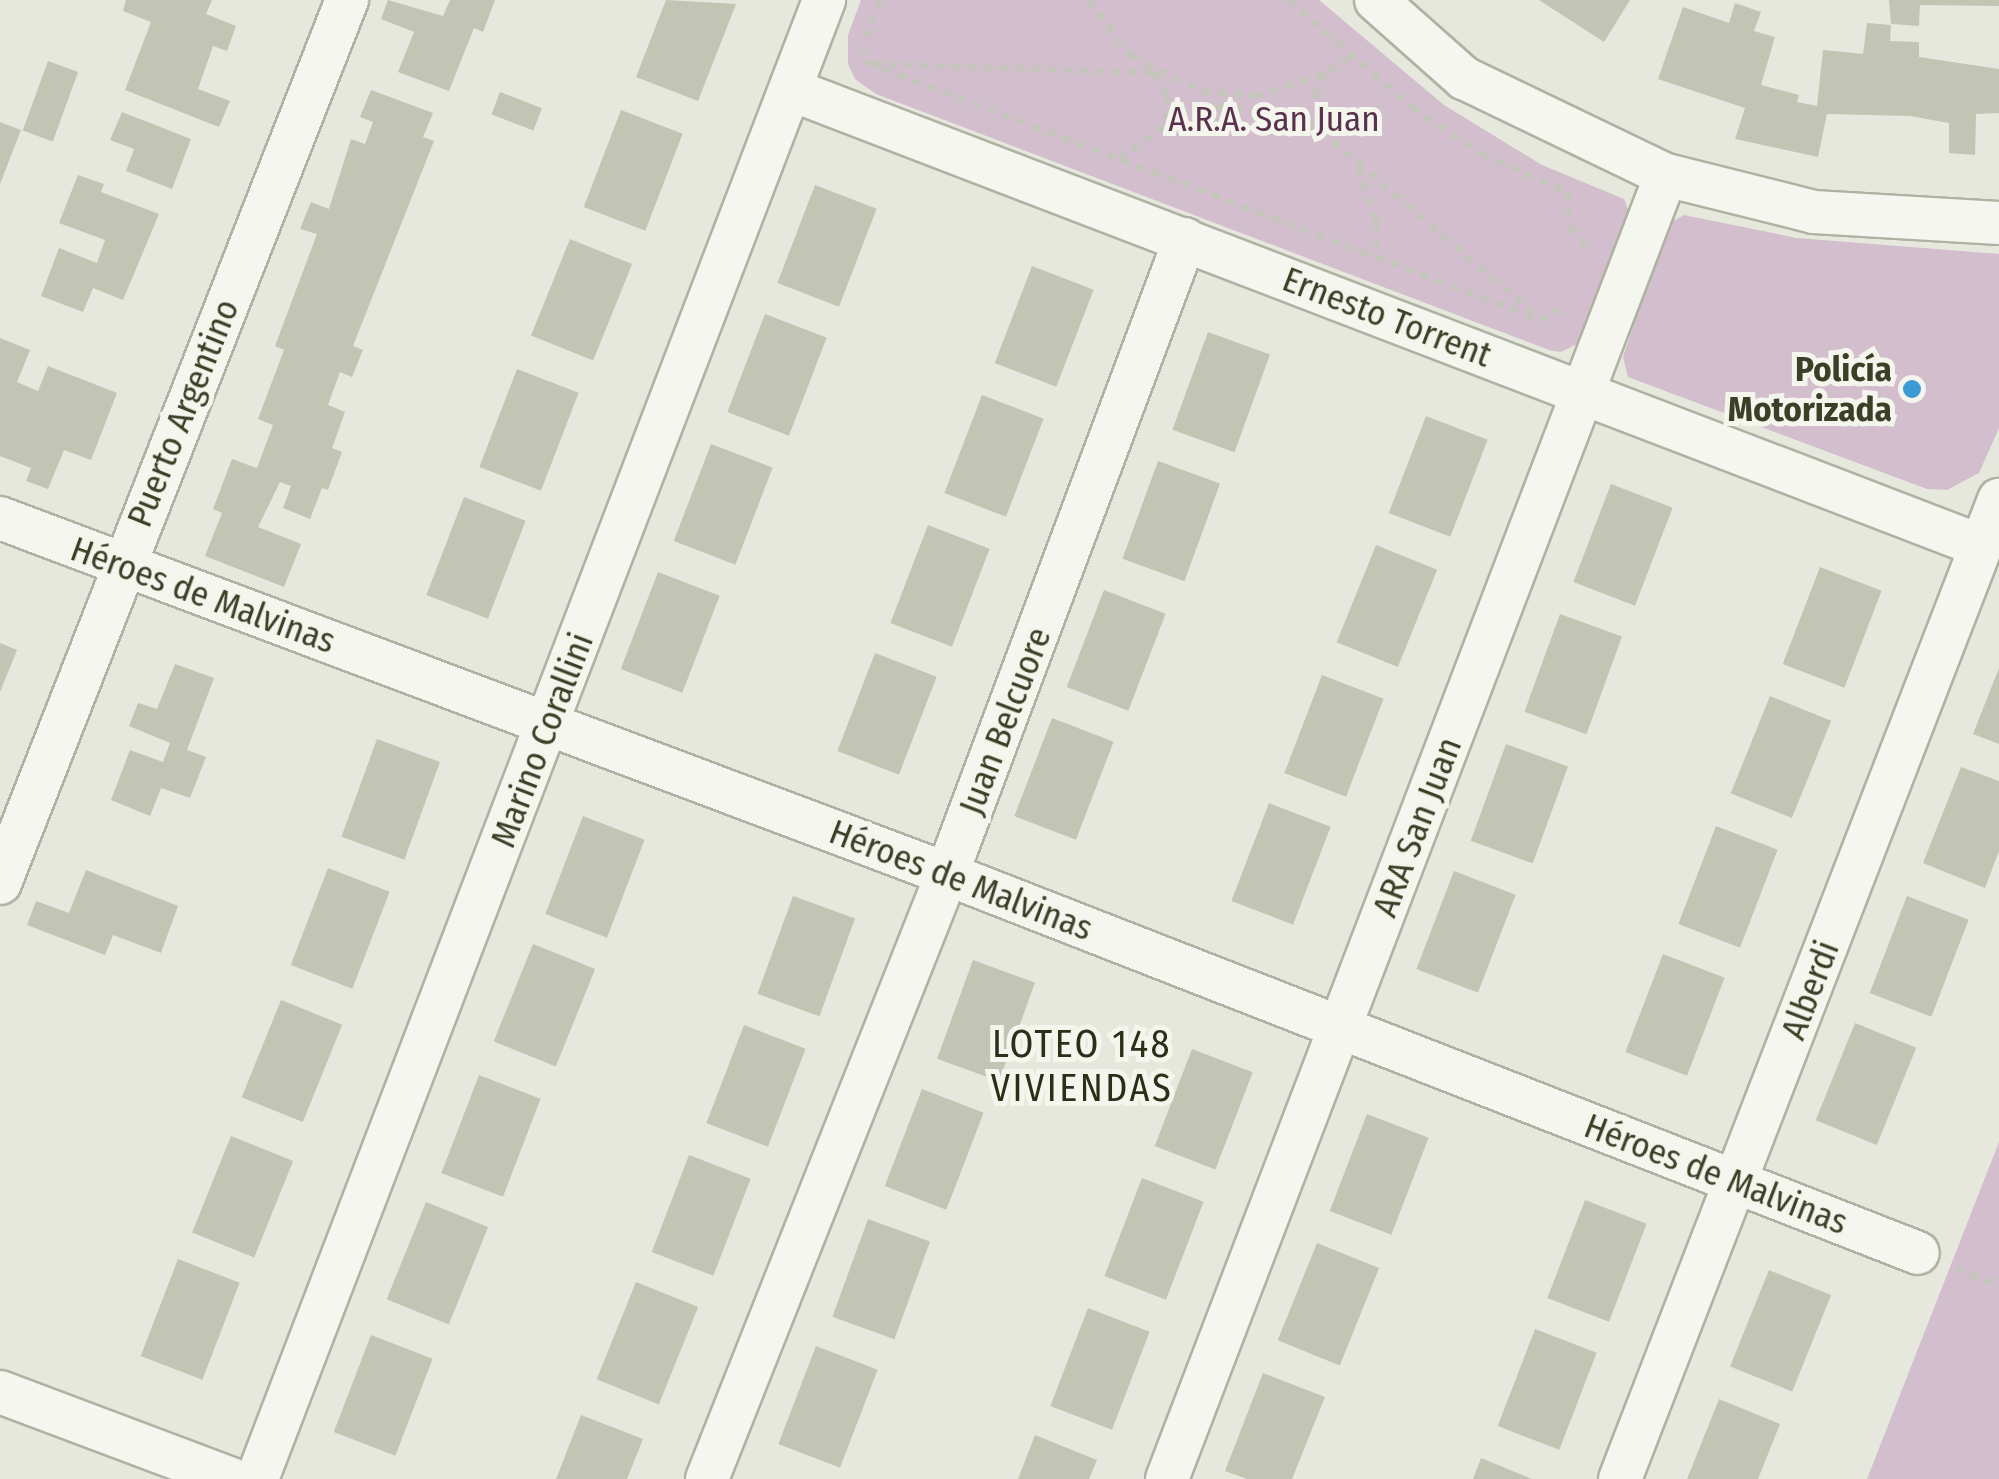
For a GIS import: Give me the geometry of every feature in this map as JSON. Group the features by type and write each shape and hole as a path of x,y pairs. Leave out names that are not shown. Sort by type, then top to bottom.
{"street":[{"name":"Puerto Argentino","path":"0,883 347,0"},
{"name":"Marino Corallini","path":"257,1479 824,0"},
{"path":"1376,0 1464,78 1666,174 1814,212 1999,223"},
{"name":"Ernesto Torrent","path":"792,90 1981,546"},
{"name":"ARA San Juan","path":"1167,1479 1666,174"},
{"name":"Juan Belcuore","path":"706,1479 947,874 1185,239"},
{"name":"Alberdi","path":"1620,1479 1999,500"},
{"name":"Héroes de Malvinas","path":"0,518 947,874 1918,1253"},
{"path":"0,1392 232,1479"}],"path":[{"path":"868,64 864,44 880,0"},
{"path":"1088,0 1108,34 1154,73 1167,94 1165,126"},
{"path":"1288,0 1349,58 1482,154 1568,194 1570,227 1589,243 1581,261"},
{"path":"868,64 1154,73 1238,97 1289,89 1349,58"},
{"path":"868,64 1540,320 1554,318 1566,296"},
{"path":"1321,131 1314,106 1326,73"},
{"path":"1118,159 1165,126 1197,111 1239,106 1279,112 1321,131 1540,320"},
{"path":"1357,162 1377,222 1378,258"}],"green space":[{"name":"A.R.A. San Juan","path":"861,0 1319,0 1444,105 1542,165 1624,199 1631,217 1583,341 1561,352 1549,350 876,94 855,79 848,64 848,35"},
{"path":"1684,215 1797,238 1999,254 1999,428 1979,473 1947,490 1927,489 1628,377 1623,357 1668,224"},
{"path":"1999,1142 1999,1479 1867,1479"}],"building":[{"path":"126,0 212,0 206,14 236,26 227,51 213,46 198,89 230,101 219,127 125,90 151,22 123,11"},
{"path":"388,0 443,16 450,0 495,0 483,32 474,28 449,91 398,72 414,32 381,19"},
{"path":"666,0 736,4 698,101 636,77"},
{"path":"1539,0 1630,0 1604,42"},
{"path":"1889,0 1999,0 1999,6 1920,5 1919,26 1891,24"},
{"path":"1735,3 1761,12 1754,31 1775,37 1761,85 1799,95 1797,102 1817,106 1823,50 1863,54 1867,23 1891,25 1890,41 1919,42 1919,57 1999,69 1999,113 1976,114 1975,155 1949,153 1949,123 1910,116 1827,114 1818,157 1735,139 1745,108 1658,79 1683,7 1729,23"},
{"path":"48,61 78,72 53,141 23,131"},
{"path":"371,90 433,113 423,137 434,141 353,346 363,350 352,377 340,372 328,405 345,412 332,448 342,452 328,490 322,488 310,519 283,508 291,486 280,482 258,527 301,544 284,587 205,556 222,513 213,509 232,459 257,468 273,425 258,419 284,350 275,346 317,234 300,229 311,202 329,209 351,139 365,144 373,122 360,117"},
{"path":"500,92 542,108 533,131 491,114"},
{"path":"621,110 683,134 645,231 584,207"},
{"path":"122,112 191,139 172,189 126,171 134,149 110,140"},
{"path":"0,122 21,130 0,184"},
{"path":"78,175 104,184 101,192 159,214 123,300 93,288 83,312 41,296 59,248 97,263 105,240 59,223"},
{"path":"815,185 877,209 839,307 777,283"},
{"path":"570,239 632,264 593,361 531,335"},
{"path":"1032,266 1094,290 1056,387 995,363"},
{"path":"765,314 827,338 789,436 727,412"},
{"path":"1208,332 1270,355 1234,452 1172,430"},
{"path":"0,338 30,350 17,382 38,391 48,366 117,393 91,460 64,450 48,489 26,481 31,468 0,456"},
{"path":"517,369 579,393 541,491 479,467"},
{"path":"982,395 1044,419 1006,517 944,493"},
{"path":"1426,416 1488,440 1450,537 1389,513"},
{"path":"711,444 773,468 735,565 674,541"},
{"path":"1158,461 1220,484 1184,581 1122,559"},
{"path":"1611,484 1673,508 1635,606 1573,582"},
{"path":"464,497 526,521 488,619 426,595"},
{"path":"928,525 990,549 952,647 890,623"},
{"path":"1376,545 1437,570 1398,667 1337,642"},
{"path":"1820,567 1882,591 1844,688 1783,664"},
{"path":"658,572 720,596 682,693 621,669"},
{"path":"1104,590 1166,614 1128,711 1067,687"},
{"path":"1560,614 1622,637 1586,734 1524,712"},
{"path":"0,643 17,650 0,692"},
{"path":"875,653 937,677 899,775 837,751"},
{"path":"175,664 214,678 187,750 206,757 190,798 161,788 150,816 111,800 130,750 163,762 170,743 129,726 138,703 157,709"},
{"path":"1999,668 1999,744 1973,734"},
{"path":"1322,675 1384,699 1346,797 1284,773"},
{"path":"1770,696 1831,721 1792,818 1731,793"},
{"path":"1052,718 1114,742 1076,840 1014,816"},
{"path":"377,739 440,762 404,860 341,837"},
{"path":"1506,744 1568,767 1533,863 1471,841"},
{"path":"1961,767 1999,781 1999,851 1985,888 1923,863"},
{"path":"1269,803 1331,827 1293,925 1231,901"},
{"path":"583,816 645,840 607,938 545,914"},
{"path":"1716,826 1778,850 1740,948 1678,924"},
{"path":"328,868 390,892 352,989 291,965"},
{"path":"86,870 178,906 161,953 113,935 105,955 27,925 36,901 69,913"},
{"path":"1454,871 1516,895 1478,993 1416,969"},
{"path":"793,896 855,919 819,1016 757,994"},
{"path":"1907,896 1969,920 1931,1017 1870,993"},
{"path":"533,944 595,969 556,1066 494,1041"},
{"path":"1663,954 1725,978 1687,1076 1625,1052"},
{"path":"973,960 1035,983 999,1081 937,1059"},
{"path":"281,1000 342,1025 303,1122 242,1097"},
{"path":"1855,1023 1916,1048 1877,1145 1816,1120"},
{"path":"744,1025 806,1049 768,1147 706,1123"},
{"path":"1192,1049 1253,1072 1215,1169 1155,1146"},
{"path":"479,1075 541,1099 503,1197 441,1173"},
{"path":"922,1089 984,1113 946,1210 885,1186"},
{"path":"1367,1114 1429,1138 1391,1235 1330,1211"},
{"path":"231,1136 293,1161 254,1258 192,1232"},
{"path":"689,1155 751,1179 713,1276 652,1252"},
{"path":"1142,1178 1204,1202 1166,1300 1104,1276"},
{"path":"1585,1200 1647,1224 1609,1322 1547,1298"},
{"path":"426,1202 488,1227 449,1324 387,1299"},
{"path":"868,1219 930,1242 894,1339 832,1317"},
{"path":"1317,1243 1379,1268 1340,1365 1278,1340"},
{"path":"178,1259 240,1283 202,1380 141,1356"},
{"path":"1769,1270 1831,1295 1792,1392 1730,1366"},
{"path":"636,1282 698,1307 659,1404 597,1379"},
{"path":"1088,1308 1150,1332 1112,1430 1050,1406"},
{"path":"1535,1329 1597,1353 1559,1450 1498,1426"},
{"path":"371,1335 433,1359 395,1456 334,1432"},
{"path":"816,1346 878,1370 840,1468 778,1444"},
{"path":"1263,1373 1325,1397 1292,1479 1247,1479 1225,1471"},
{"path":"1719,1399 1780,1424 1758,1479 1687,1479"},
{"path":"581,1415 643,1439 627,1479 556,1479"},
{"path":"1035,1435 1097,1460 1089,1479 1018,1479"},
{"path":"1481,1458 1532,1479 1473,1479"}],"place":[{"name":"Policía Motorizada","path":"1912,389"}],"district":[{"name":"LOTEO 148 VIVIENDAS","path":"1082,1067"}]}
